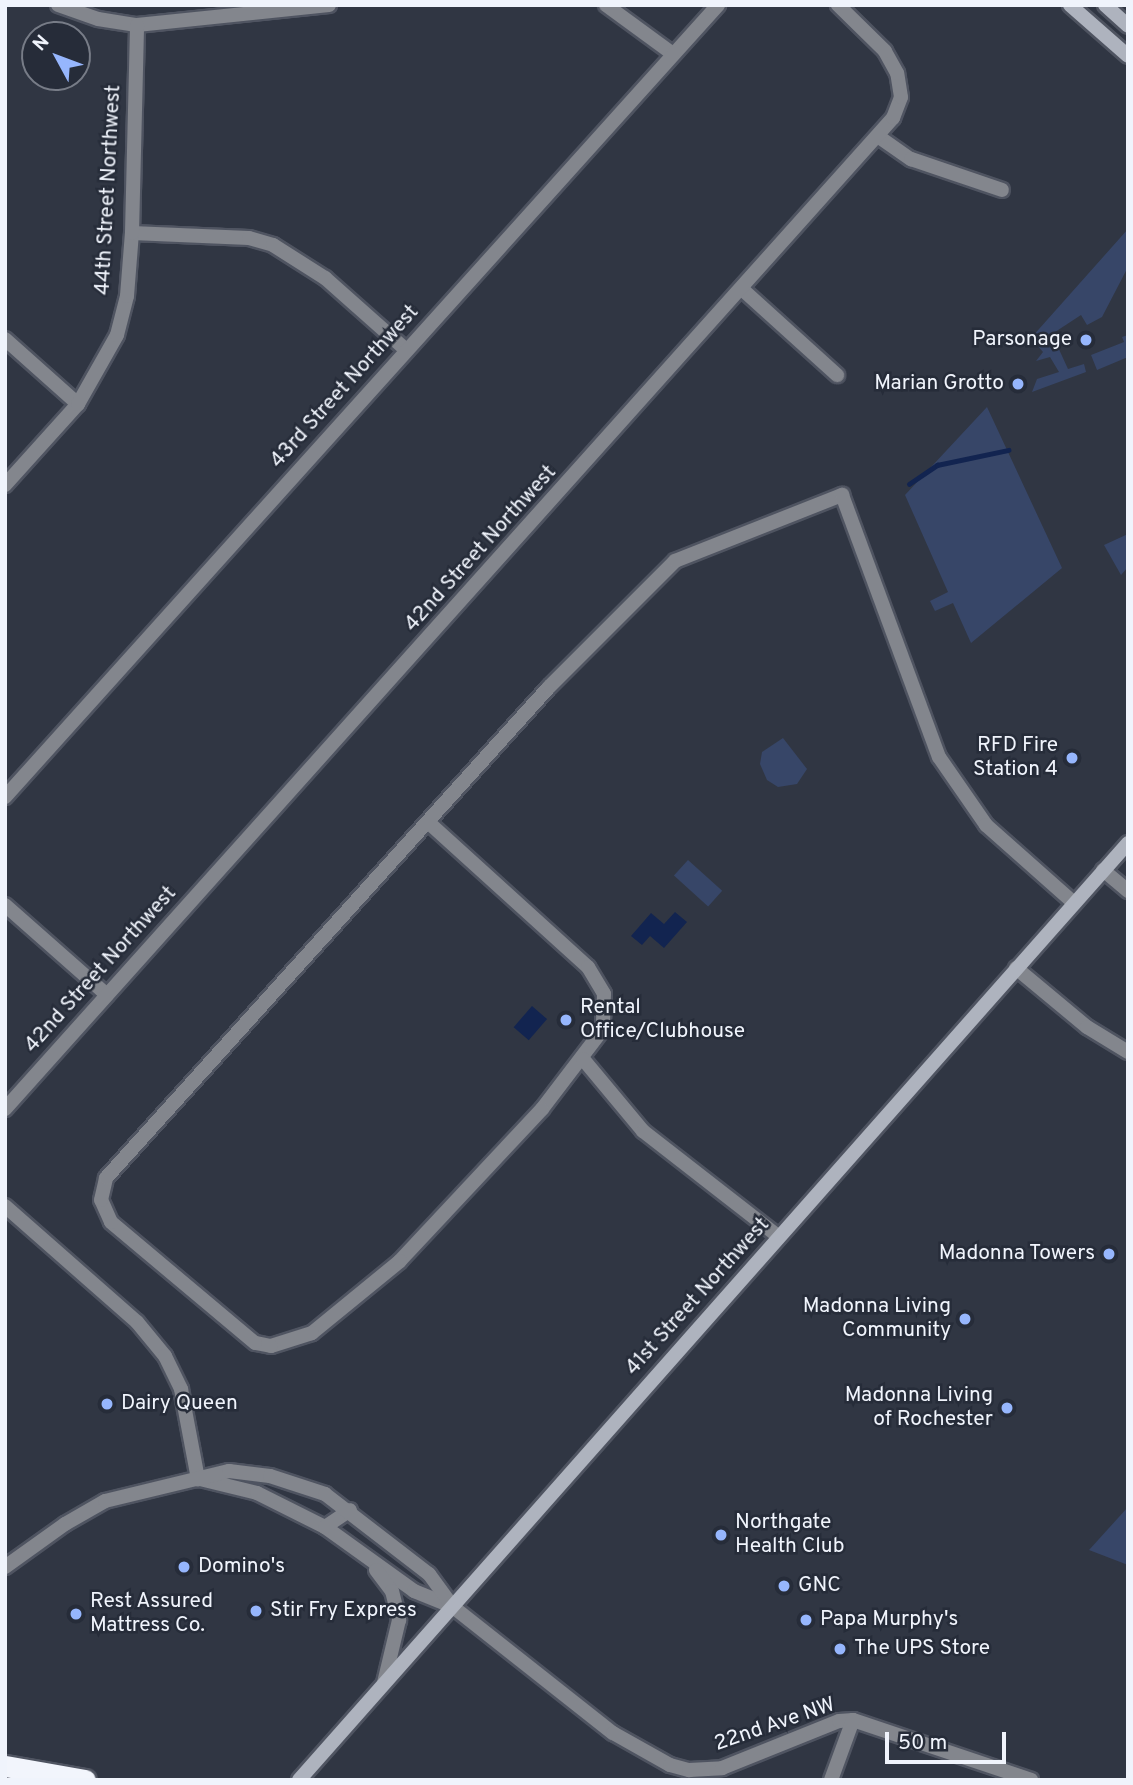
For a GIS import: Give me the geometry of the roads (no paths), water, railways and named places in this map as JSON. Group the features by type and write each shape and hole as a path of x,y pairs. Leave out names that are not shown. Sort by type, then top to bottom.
{"highway":[{"path":"5,1766 85,1780"}],"main road":[{"path":"1070,5 1128,56"},
{"path":"1105,5 1128,26"},
{"name":"41st Street Northwest","path":"299,1780 1128,843"}],"street":[{"path":"58,5 98,19 137,25 233,10 329,5"},
{"path":"606,5 673,54"},
{"name":"43rd Street Northwest","path":"5,797 718,5"},
{"name":"42nd Street Northwest","path":"5,1109 879,137 901,97 897,73 885,51 838,5"},
{"name":"44th Street Northwest","path":"5,485 78,404 117,335 127,296 132,233 137,25"},
{"path":"879,137 923,164 1002,190"},
{"path":"132,233 249,238 272,245 325,278 406,350"},
{"path":"743,290 837,375"},
{"path":"5,339 78,404"},
{"path":"428,822 565,943 601,985 603,1030 583,1059 423,1240 301,1339 271,1346 239,1334 111,1222 102,1200 106,1178 428,822 658,574 693,552 842,495 939,757 986,825 1074,903"},
{"path":"1103,870 1128,891"},
{"path":"5,905 107,995"},
{"path":"1016,968 1087,1027 1128,1052"},
{"path":"583,1059 643,1131 779,1237"},
{"path":"5,1206 137,1322 165,1356 181,1389 198,1479"},
{"path":"5,1567 65,1524 105,1501 229,1471 270,1476 310,1488 351,1510 429,1574 452,1606"},
{"path":"198,1479 257,1493 325,1527 414,1591 452,1606"},
{"path":"325,1527 351,1510"},
{"path":"356,1549 383,1577 397,1607 397,1638 384,1683"},
{"name":"22nd Ave NW","path":"452,1606 613,1733 670,1765 689,1770 722,1768 839,1721 853,1720 1031,1780"},
{"path":"831,1780 853,1720"}],"waterway":[{"path":"909,484 937,465 1008,450"}],"place":[{"name":"Parsonage","path":"1086,340"},
{"name":"Marian Grotto","path":"1018,384"},
{"name":"RFD Fire Station 4","path":"1072,758"},
{"name":"Rental Office/Clubhouse","path":"566,1020"},
{"name":"Madonna Towers","path":"1109,1254"},
{"name":"Madonna Living Community","path":"965,1319"},
{"name":"Dairy Queen","path":"107,1404"},
{"name":"Madonna Living of Rochester","path":"1007,1408"},
{"name":"Northgate Health Club","path":"721,1535"},
{"name":"Domino's","path":"184,1567"},
{"name":"GNC","path":"784,1586"},
{"name":"Stir Fry Express","path":"256,1611"},
{"name":"Rest Assured Mattress Co.","path":"76,1614"},
{"name":"Papa Murphy's","path":"806,1620"},
{"name":"The UPS Store","path":"840,1649"}]}
